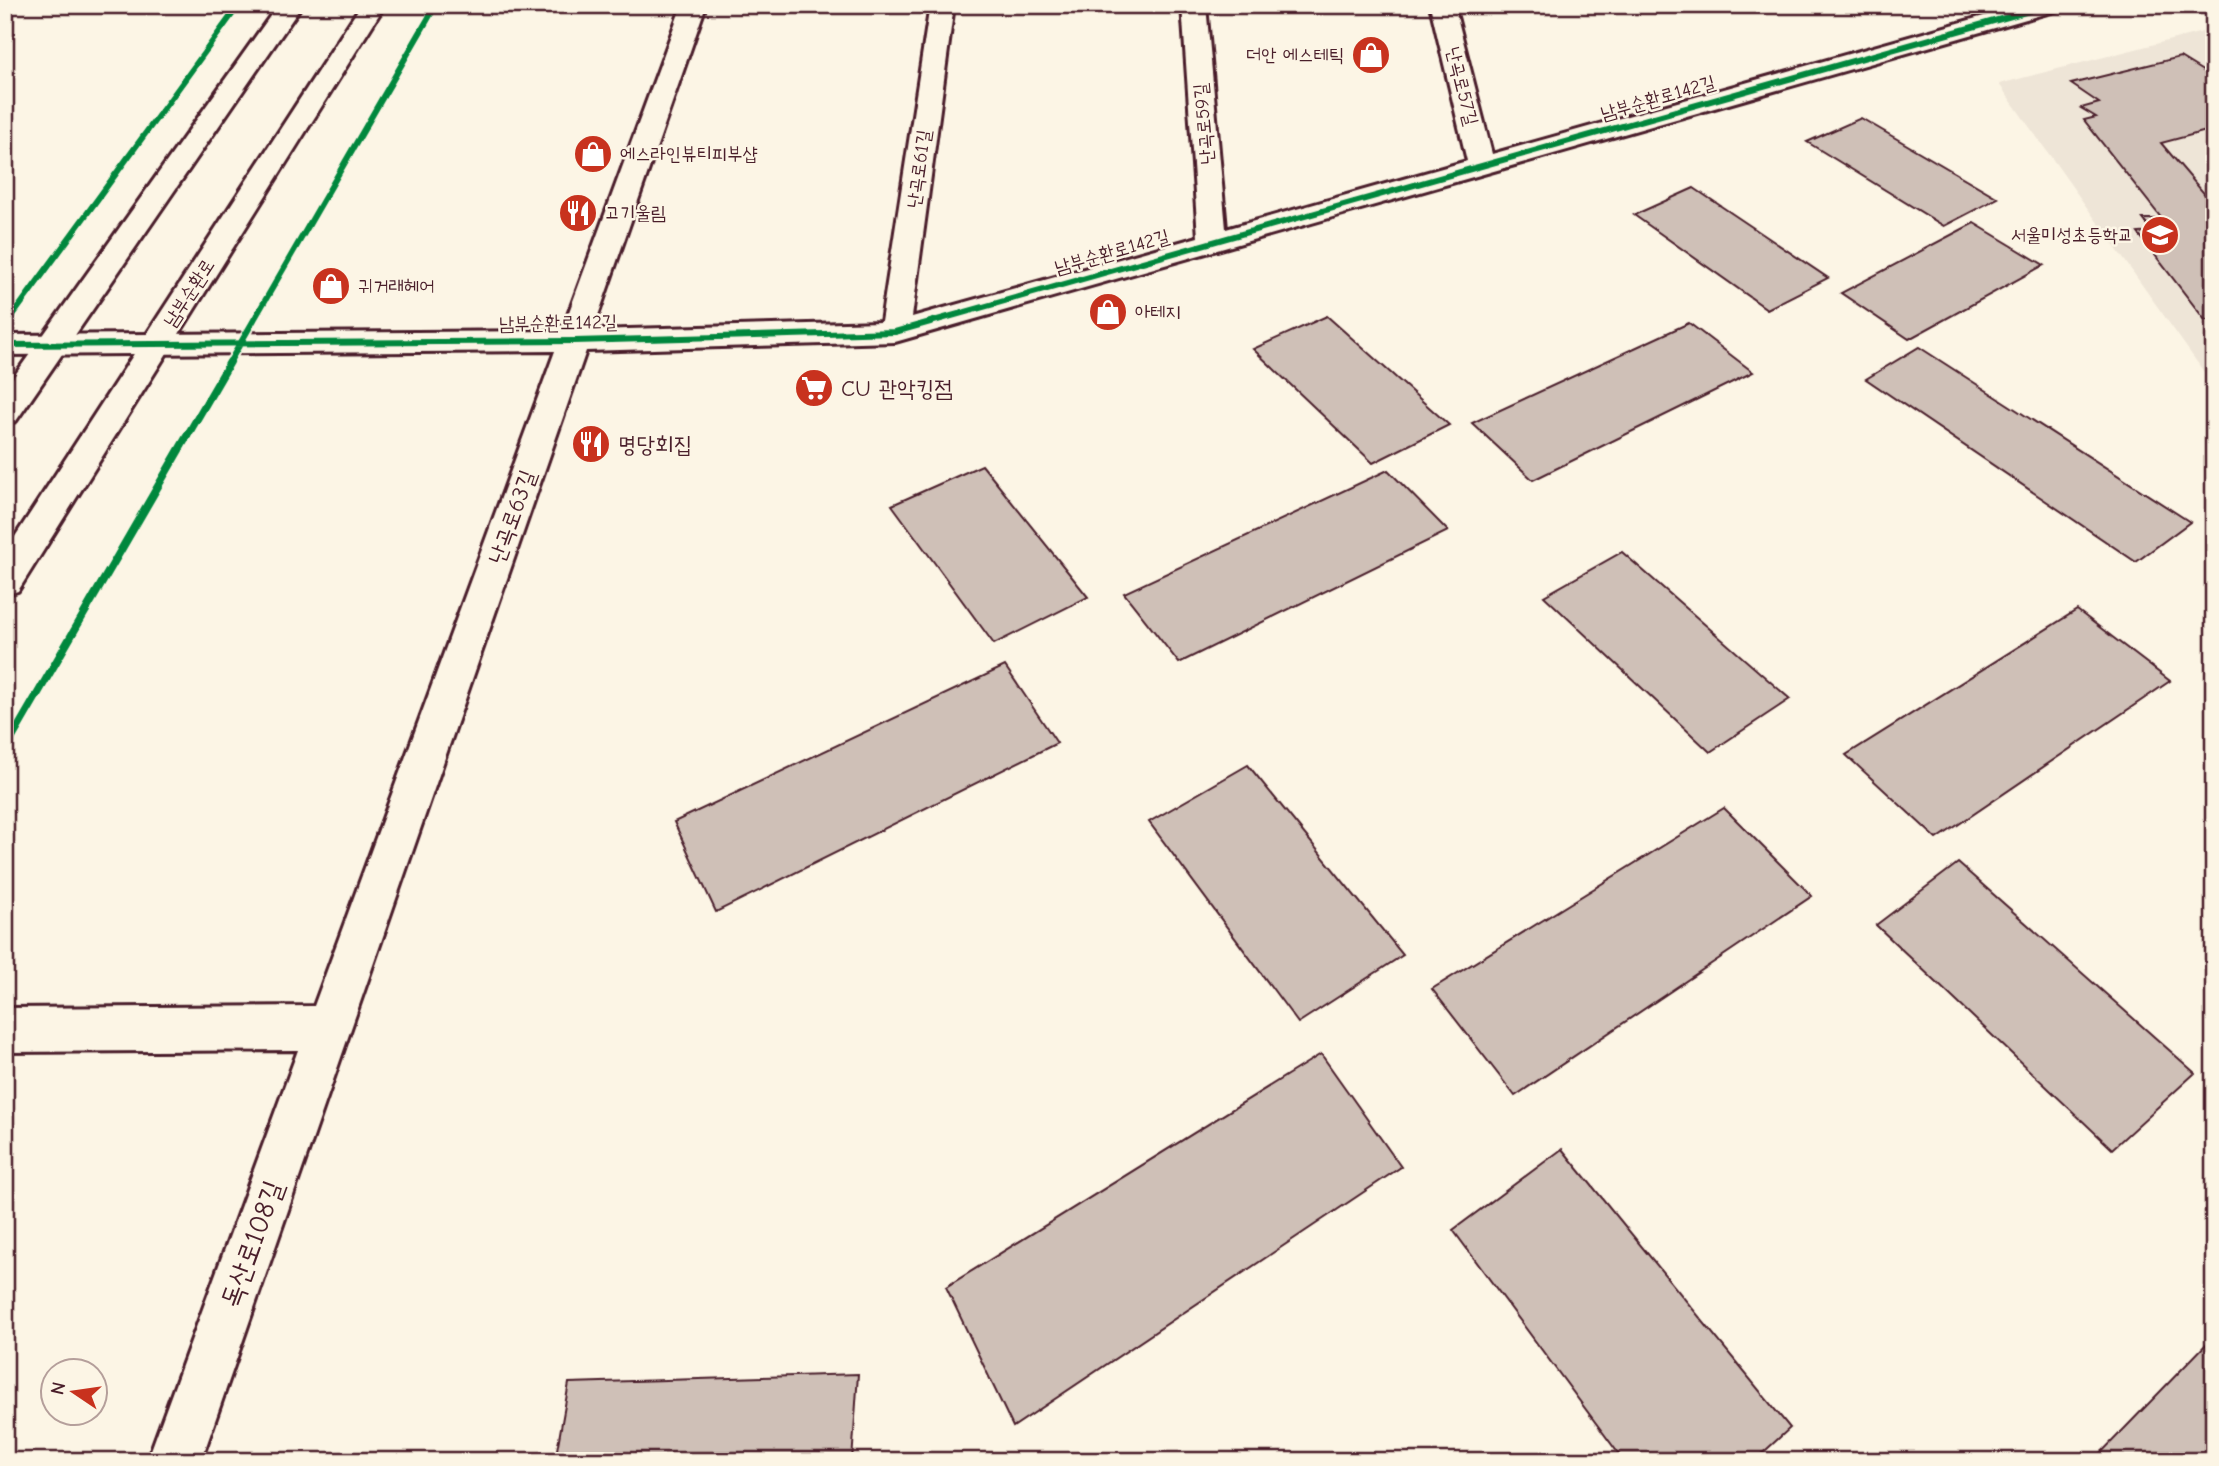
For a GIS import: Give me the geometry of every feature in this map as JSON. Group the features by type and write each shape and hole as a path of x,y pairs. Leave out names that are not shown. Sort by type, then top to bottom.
{"street":[{"path":"5,413 290,5"},
{"name":"남부순환로","path":"5,581 373,5"},
{"name":"난곡로63길","path":"329,1028 694,5"},
{"name":"난곡로61길","path":"895,332 942,5"},
{"name":"난곡로59길","path":"1194,5 1213,242"},
{"name":"난곡로57길","path":"1442,5 1482,166"},
{"name":"남부순환로142길","path":"5,345 575,341 895,332 2050,5"},
{"path":"5,1030 329,1028"},
{"name":"독산로108길","path":"174,1461 329,1028"}],"shaded area":[{"name":"서울미성초등학교","path":"2214,29 2214,386 1999,84"}],"building":[{"path":"2180,57 2214,78 2214,129 2161,143 2214,205 2214,320 2205,320 2138,233 2153,232 2143,219 2162,219 2084,120 2096,117 2081,108 2099,103 2071,84"},
{"path":"1861,118 1998,198 1944,226 1807,142"},
{"path":"1694,188 1828,278 1767,309 1634,215"},
{"path":"1974,223 2044,265 1909,339 1841,293"},
{"path":"1327,316 1449,425 1373,463 1253,349"},
{"path":"1689,323 1753,372 1533,480 1472,423"},
{"path":"1919,347 2190,522 2136,562 1866,379"},
{"path":"982,465 1088,597 994,644 892,505"},
{"path":"1388,470 1448,531 1179,663 1124,593"},
{"path":"1622,552 1790,699 1710,752 1544,596"},
{"path":"2077,610 2170,681 1937,839 1846,755"},
{"path":"1005,666 1057,743 716,912 674,822"},
{"path":"1248,765 1403,955 1298,1023 1149,822"},
{"path":"1724,808 1812,896 1515,1096 1432,989"},
{"path":"1958,863 2195,1073 2112,1149 1876,925"},
{"path":"1321,1054 1401,1167 1013,1427 946,1287"},
{"path":"1562,1149 1790,1428 1754,1461 1624,1461 1453,1230"},
{"path":"2214,1336 2214,1461 2093,1461"},
{"path":"858,1374 852,1461 555,1461 569,1383"}],"cycle path":[{"path":"5,326 239,5"},
{"path":"5,750 436,5"},
{"path":"5,345 575,341 895,332 2050,5"}],"place":[{"name":"더안 에스테틱","path":"1371,55"},
{"name":"에스라인뷰티피부샵","path":"593,154"},
{"name":"고기울림","path":"578,213"},
{"name":"서울미성초등학교","path":"2160,235"},
{"name":"귀거래헤어","path":"331,286"},
{"name":"아테지","path":"1108,312"},
{"name":"CU 관악킹점","path":"814,388"},
{"name":"명당회집","path":"591,444"}]}
